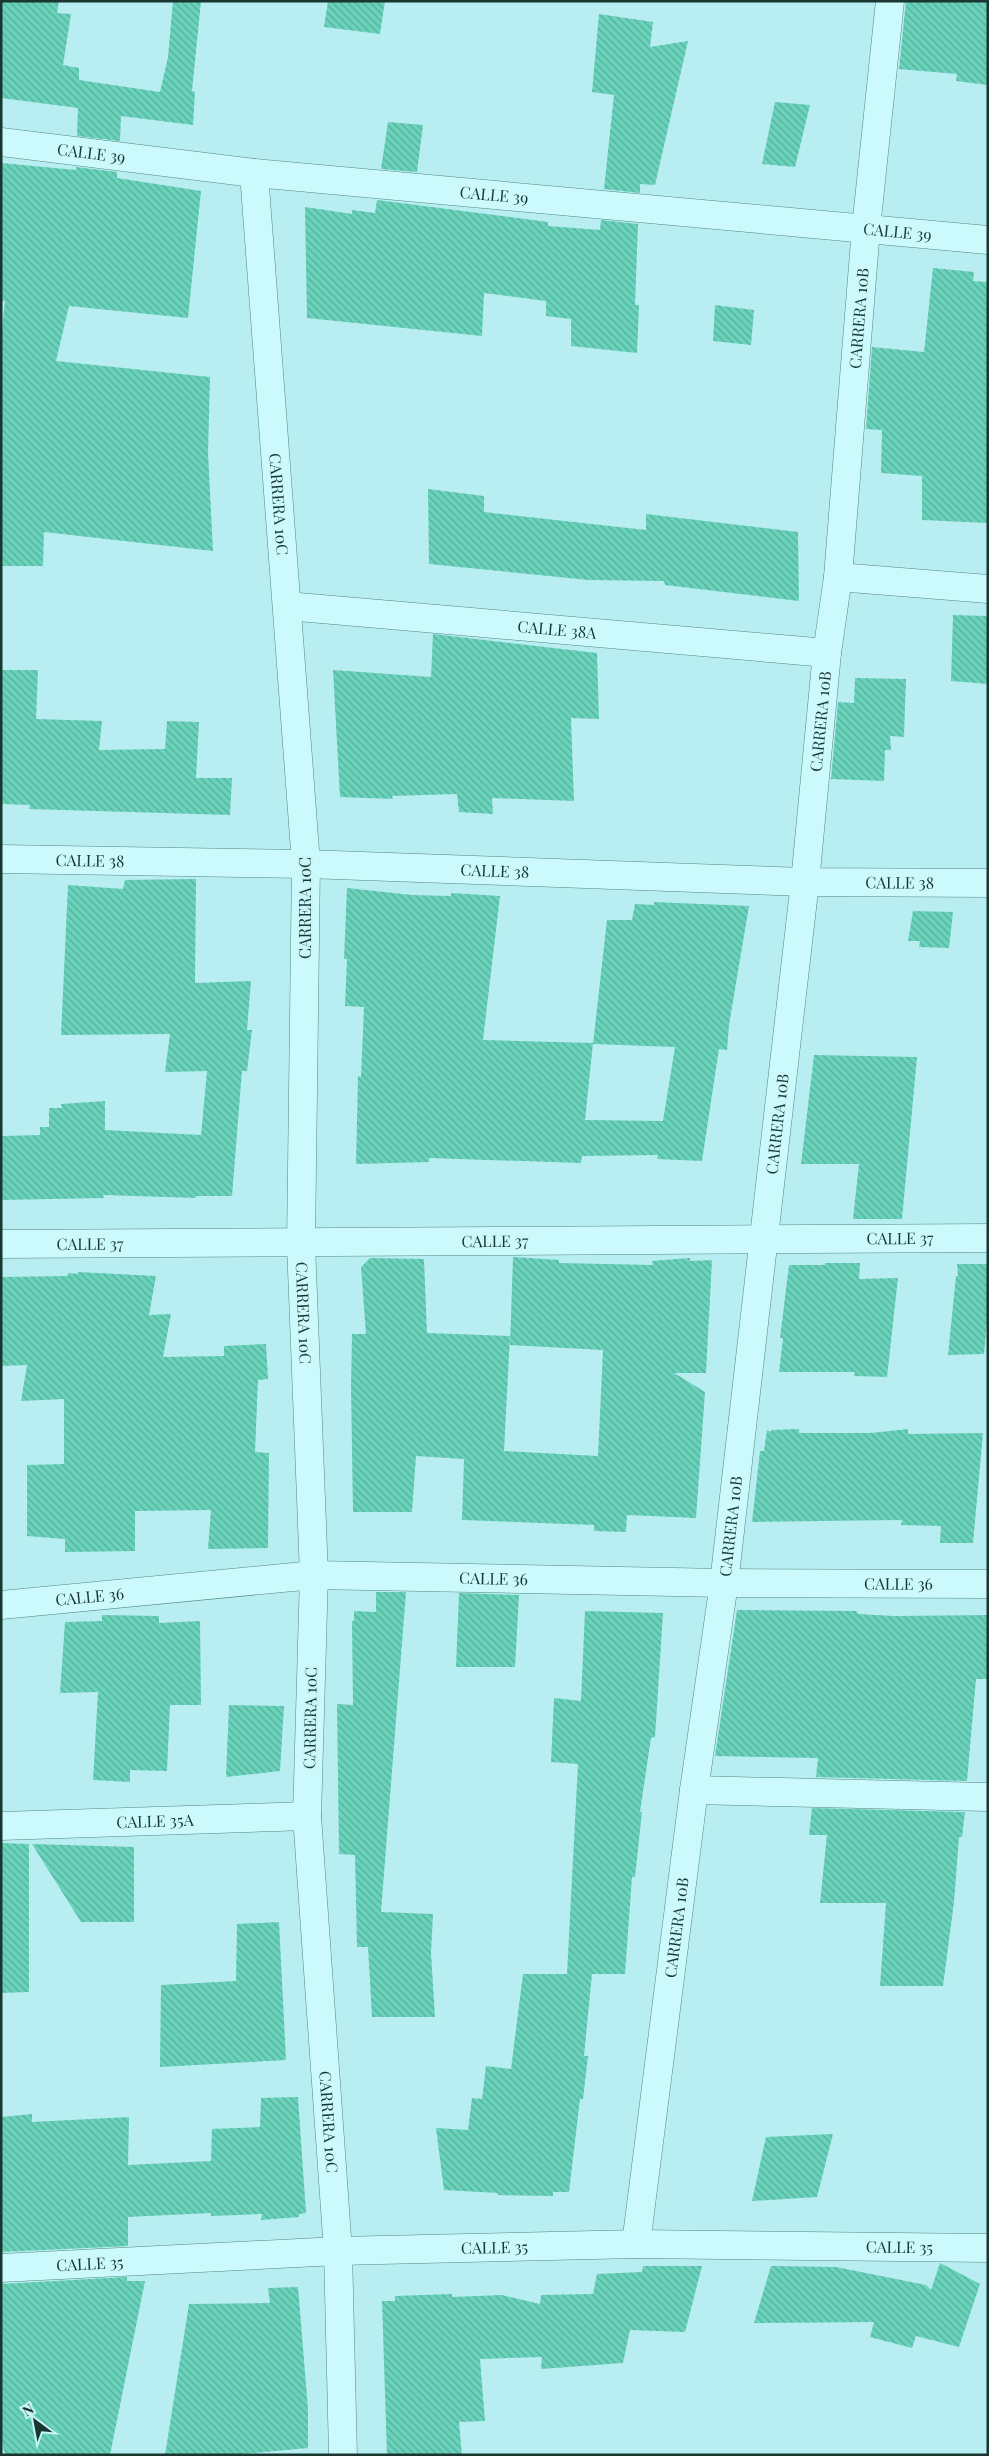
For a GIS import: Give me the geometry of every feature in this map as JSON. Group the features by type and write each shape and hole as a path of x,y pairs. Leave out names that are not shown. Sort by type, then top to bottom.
{"street":[{"name":"CARRERA 10B","path":"636,2244 694,1790 724,1583 805,882 827,653 838,577 866,228 890,1"},
{"name":"CALLE 39","path":"1,142 254,172 988,240"},
{"name":"CARRERA 10C","path":"254,172 306,864 301,1244 314,1575 307,1816 338,2251 343,2455"},
{"path":"838,577 988,589"},
{"name":"CALLE 38A","path":"288,606 827,653"},
{"name":"CALLE 38","path":"1,859 306,864 805,882 988,883"},
{"name":"CALLE 37","path":"1,1244 301,1244 764,1238 988,1238"},
{"name":"CALLE 36","path":"1,1605 314,1575 724,1583 988,1584"},
{"path":"694,1790 986,1796"},
{"name":"CALLE 35A","path":"1,1826 307,1816"},
{"name":"CALLE 35","path":"1,2268 338,2251 636,2244 988,2248"}],"building":[{"path":"1,1 59,1 57,13 71,14 63,65 79,68 79,80 160,92 168,57 173,1 201,1 192,91 195,92 193,125 121,116 120,141 77,136 78,108 1,98"},
{"path":"328,1 385,1 380,34 324,27"},
{"path":"906,1 988,1 988,85 956,81 957,74 899,69"},
{"path":"599,14 653,22 650,47 688,41 655,185 640,184 640,193 604,189 614,95 592,92"},
{"path":"775,102 810,105 795,167 762,164"},
{"path":"388,122 423,125 417,172 381,169"},
{"path":"1,163 76,170 76,167 117,172 117,178 201,191 188,318 69,306 56,361 210,377 208,453 213,551 44,532 43,566 1,566 1,339 5,301 1,301"},
{"path":"377,200 548,222 548,226 600,230 601,220 638,224 635,305 639,305 637,353 571,346 571,319 546,316 546,301 484,293 482,336 307,318 305,207 352,214 352,210 375,213"},
{"path":"933,268 974,272 973,281 988,282 988,523 922,520 922,476 881,473 882,430 866,429 872,347 924,352"},
{"path":"715,305 754,310 751,345 713,341"},
{"path":"428,489 484,496 484,512 646,530 646,514 798,532 799,601 665,585 664,581 589,580 429,564"},
{"path":"953,615 988,616 988,684 951,681"},
{"path":"433,634 597,653 599,719 571,718 574,801 492,798 493,814 459,812 457,794 392,796 393,799 340,797 333,670 431,677"},
{"path":"1,670 38,670 36,719 102,721 99,750 165,749 167,721 199,722 196,778 232,778 230,815 29,809 30,805 1,804"},
{"path":"855,678 906,679 904,737 890,736 891,750 885,750 884,781 831,779 838,702 854,703"},
{"path":"196,879 195,983 251,981 247,1030 252,1030 247,1071 242,1071 232,1196 196,1196 196,1198 103,1195 104,1198 1,1200 1,1136 40,1135 40,1127 49,1127 49,1108 62,1108 61,1104 105,1101 105,1130 201,1135 207,1071 165,1072 170,1034 61,1035 68,885 123,889 125,880"},
{"path":"347,888 412,895 451,896 451,893 500,896 483,1040 593,1043 585,1120 663,1121 675,1047 593,1044 607,920 632,920 635,904 654,905 654,902 749,906 729,1025 727,1050 719,1049 702,1161 657,1159 658,1155 582,1156 581,1163 429,1158 429,1162 356,1164 358,1076 361,1077 364,1007 345,1006 347,959 344,959"},
{"path":"913,911 953,912 949,948 919,947 920,941 908,941"},
{"path":"814,1055 917,1057 902,1219 853,1219 859,1164 801,1164"},
{"path":"513,1257 559,1260 559,1263 653,1265 652,1261 690,1258 690,1261 712,1260 706,1373 674,1373 705,1392 696,1518 627,1515 626,1532 594,1531 594,1525 462,1520 464,1459 416,1456 412,1512 353,1512 352,1334 366,1334 361,1267 370,1258 424,1259 427,1333 510,1336 504,1451 598,1456 603,1350 510,1345"},
{"path":"825,1263 860,1263 859,1279 898,1278 887,1377 854,1376 855,1372 779,1372 783,1338 780,1338 789,1265 825,1265"},
{"path":"957,1264 988,1264 988,1311 984,1354 948,1355 956,1276 958,1276"},
{"path":"78,1272 156,1276 149,1315 171,1314 163,1357 224,1356 224,1346 266,1344 268,1379 258,1380 255,1452 269,1453 268,1548 208,1549 211,1510 135,1511 135,1551 65,1552 65,1539 27,1536 27,1465 64,1464 64,1399 21,1401 27,1365 1,1366 1,1277 68,1276 68,1273 78,1274"},
{"path":"799,1429 799,1433 871,1433 908,1429 908,1434 983,1433 973,1543 940,1543 941,1526 901,1525 902,1520 752,1522 760,1451 764,1451 767,1430 771,1432 771,1430"},
{"path":"376,1592 406,1592 381,1912 433,1914 431,1953 435,2017 372,2017 368,1947 357,1947 355,1855 339,1854 337,1704 353,1705 352,1621 354,1621 354,1611 376,1612"},
{"path":"459,1593 519,1595 515,1667 456,1667"},
{"path":"737,1610 856,1611 858,1614 894,1616 988,1615 988,1679 976,1679 967,1781 816,1777 818,1758 715,1756"},
{"path":"585,1611 663,1613 655,1737 651,1738 640,1812 642,1812 635,1877 632,1877 625,1974 592,1974 584,2056 588,2056 583,2099 580,2099 569,2192 553,2192 553,2196 498,2195 498,2193 444,2190 436,2128 468,2130 472,2098 482,2099 486,2066 511,2069 523,1974 567,1974 578,1764 551,1762 554,1698 581,1701"},
{"path":"102,1615 159,1616 159,1623 200,1621 201,1705 170,1705 167,1771 130,1770 130,1782 93,1780 98,1692 60,1693 65,1622 102,1621"},
{"path":"229,1705 284,1706 280,1771 226,1777"},
{"path":"812,1808 965,1812 962,1837 959,1837 954,1902 943,1986 880,1986 886,1903 820,1903 827,1835 809,1835"},
{"path":"1,1843 29,1844 29,1992 1,1993"},
{"path":"32,1844 134,1847 134,1922 81,1922"},
{"path":"279,1922 286,2060 160,2067 161,1985 236,1981 237,1924"},
{"path":"298,2097 306,2213 299,2214 299,2217 261,2220 262,2214 211,2216 211,2213 128,2217 128,2246 1,2252 1,2117 32,2114 32,2122 129,2117 128,2165 211,2161 212,2129 260,2127 261,2098"},
{"path":"833,2134 817,2197 752,2201 766,2137"},
{"path":"940,2263 980,2284 959,2347 916,2336 912,2348 870,2337 874,2322 754,2323 771,2266 836,2267 926,2285 931,2290"},
{"path":"643,2266 702,2266 685,2332 630,2330 623,2363 541,2369 542,2357 480,2359 485,2421 459,2422 462,2455 387,2455 382,2301 395,2301 395,2296 452,2294 452,2297 502,2295 540,2304 541,2295 593,2294 597,2274 642,2272"},
{"path":"127,2277 127,2281 145,2281 110,2455 5,2455 1,2439 1,2284"},
{"path":"298,2287 308,2409 308,2448 231,2455 165,2455 189,2304 270,2303 268,2288"}]}
